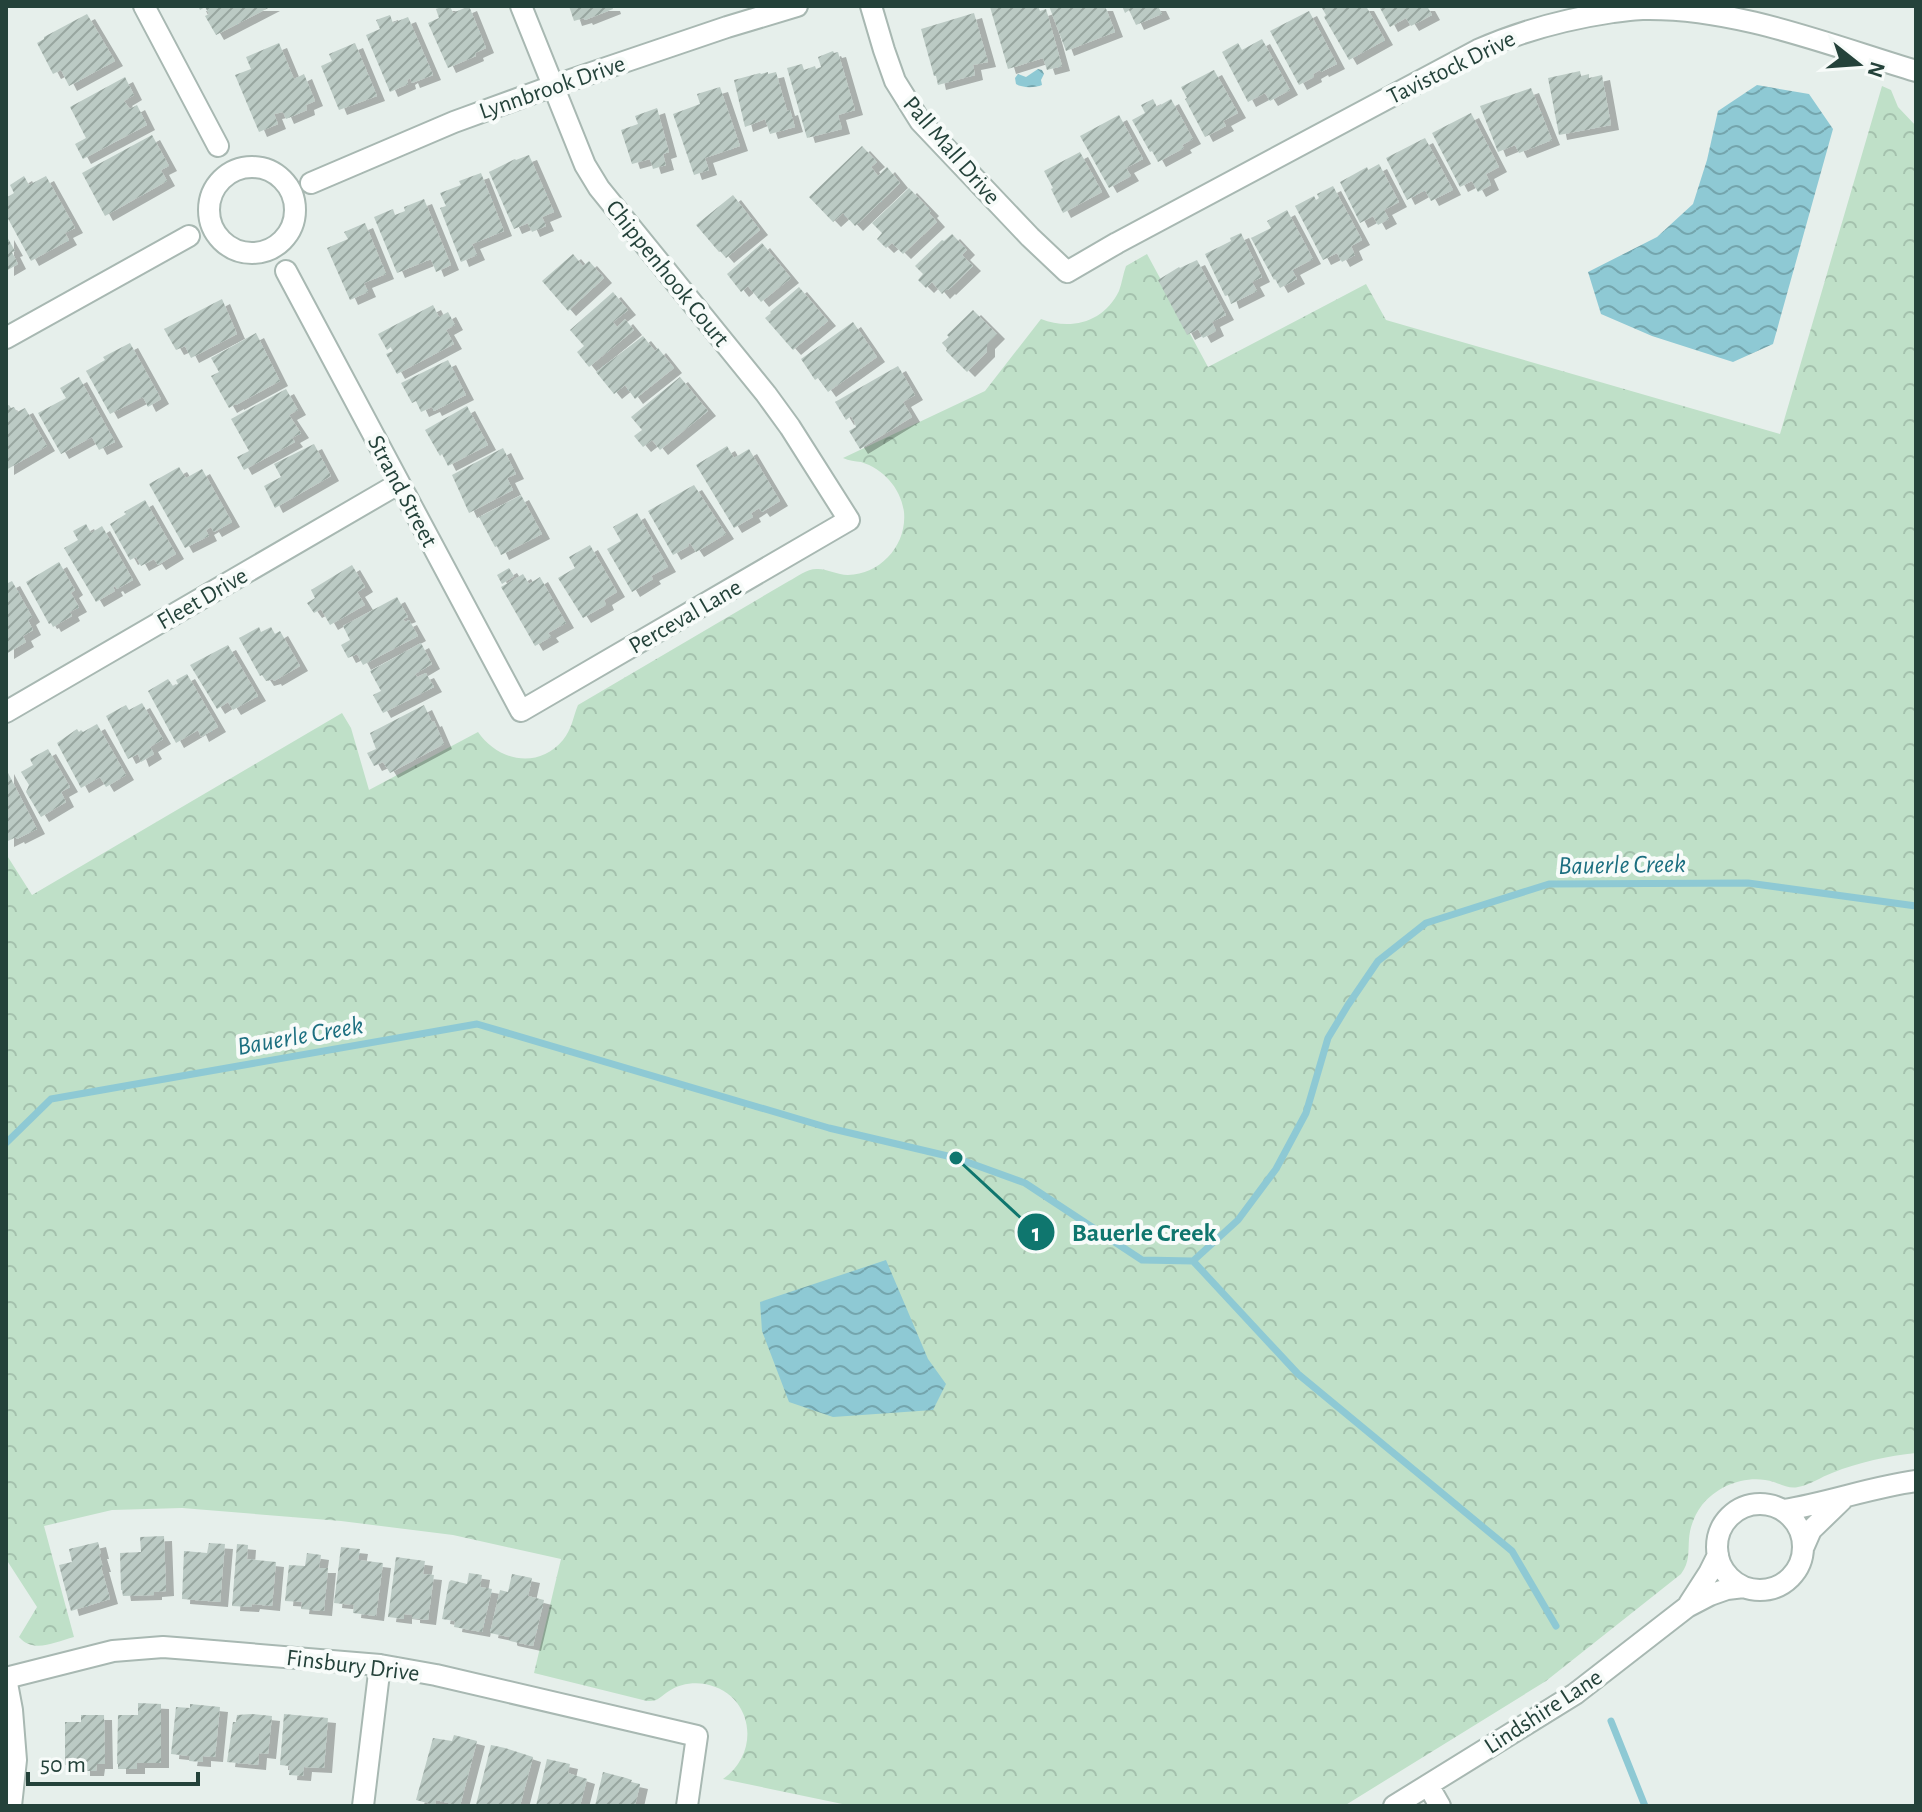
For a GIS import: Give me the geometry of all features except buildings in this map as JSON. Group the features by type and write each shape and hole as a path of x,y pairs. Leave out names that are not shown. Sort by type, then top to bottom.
{"street":[{"path":"144,6 218,146 221,179"},
{"name":"Chippenhook Court","path":"521,6 585,165 599,188 766,394 849,520"},
{"name":"Lynnbrook Drive","path":"284,180 311,183 454,122 727,27 797,6"},
{"name":"Pall Mall Drive","path":"871,6 895,81 920,121 1067,272"},
{"name":"Tavistock Drive","path":"1067,272 1478,50 1533,29 1641,7 1715,15 1748,21 1916,71"},
{"path":"218,146 245,167"},
{"path":"259,166 273,171 292,192 295,204 291,230 273,248 260,253 232,249 221,240 213,229 209,210 213,190 221,179 245,167 259,166"},
{"name":"Lynnbrook Drive","path":"295,204 311,183"},
{"path":"6,338 189,236 209,210"},
{"path":"189,236 221,240"},
{"name":"Strand Street","path":"283,240 286,271 521,711"},
{"name":"Strand Street","path":"260,253 286,271"},
{"name":"Fleet Drive","path":"6,712 398,484"},
{"name":"Perceval Lane","path":"521,711 849,520"},
{"name":"Lindshire Lane","path":"1687,1607 1718,1555 1722,1527 1731,1515 1743,1507 1757,1503 1784,1510 1916,1481"},
{"name":"Lindshire Lane","path":"1394,1806 1575,1694 1687,1607 1727,1589 1744,1587 1757,1590 1784,1583 1795,1573 1811,1530 1848,1495"},
{"path":"1784,1510 1795,1520 1804,1546"},
{"path":"1718,1555 1723,1568 1744,1587"},
{"name":"Finsbury Drive","path":"6,1678 113,1651 150,1647 380,1665 470,1681 697,1736 687,1806"},
{"path":"363,1806 380,1665"},
{"path":"6,1678 16,1760 11,1806"},
{"path":"1428,1785 1440,1806"}],"green space":[{"path":"1882,86 1891,90 1898,107 1916,126 1916,1453 1842,1469 1798,1487 1755,1479 1717,1491 1695,1516 1687,1561 1681,1574 1546,1681 1344,1806 852,1806 723,1779 735,1768 747,1739 747,1725 734,1699 721,1690 696,1683 677,1687 657,1700 647,1701 534,1673 561,1559 453,1535 341,1521 182,1508 112,1510 44,1526 74,1637 38,1646 19,1637 37,1607 6,1559 6,854 32,895 342,713 351,728 369,790 478,732 496,750 507,755 530,758 542,755 566,736 578,705 799,575 814,569 844,575 860,573 890,556 904,524 899,495 877,470 843,458 985,391 1041,319 1075,324 1096,317 1113,302 1126,266 1147,254 1208,367 1366,284 1386,320 1780,434"}],"water":[{"path":"1038,69 1044,74 1042,85 1029,87 1016,84 1018,74 1026,77"},
{"path":"1757,85 1809,94 1833,129 1773,344 1733,362 1652,336 1601,314 1588,272 1657,237 1693,204 1718,111"},
{"path":"886,1260 928,1359 946,1384 933,1410 833,1417 789,1402 762,1331 760,1302"}],"waterway":[{"name":"Bauerle Creek","path":"6,1143 51,1099 477,1024 829,1128 956,1158 1025,1183 1142,1260 1193,1261 1238,1220 1276,1169 1306,1113 1328,1038 1378,961 1426,923 1549,884 1748,883 1916,906"},
{"path":"1193,1261 1298,1374 1512,1551 1556,1626"},
{"path":"1611,1721 1645,1806"}],"place":[{"name":"Bauerle Creek","path":"956,1158"}]}
